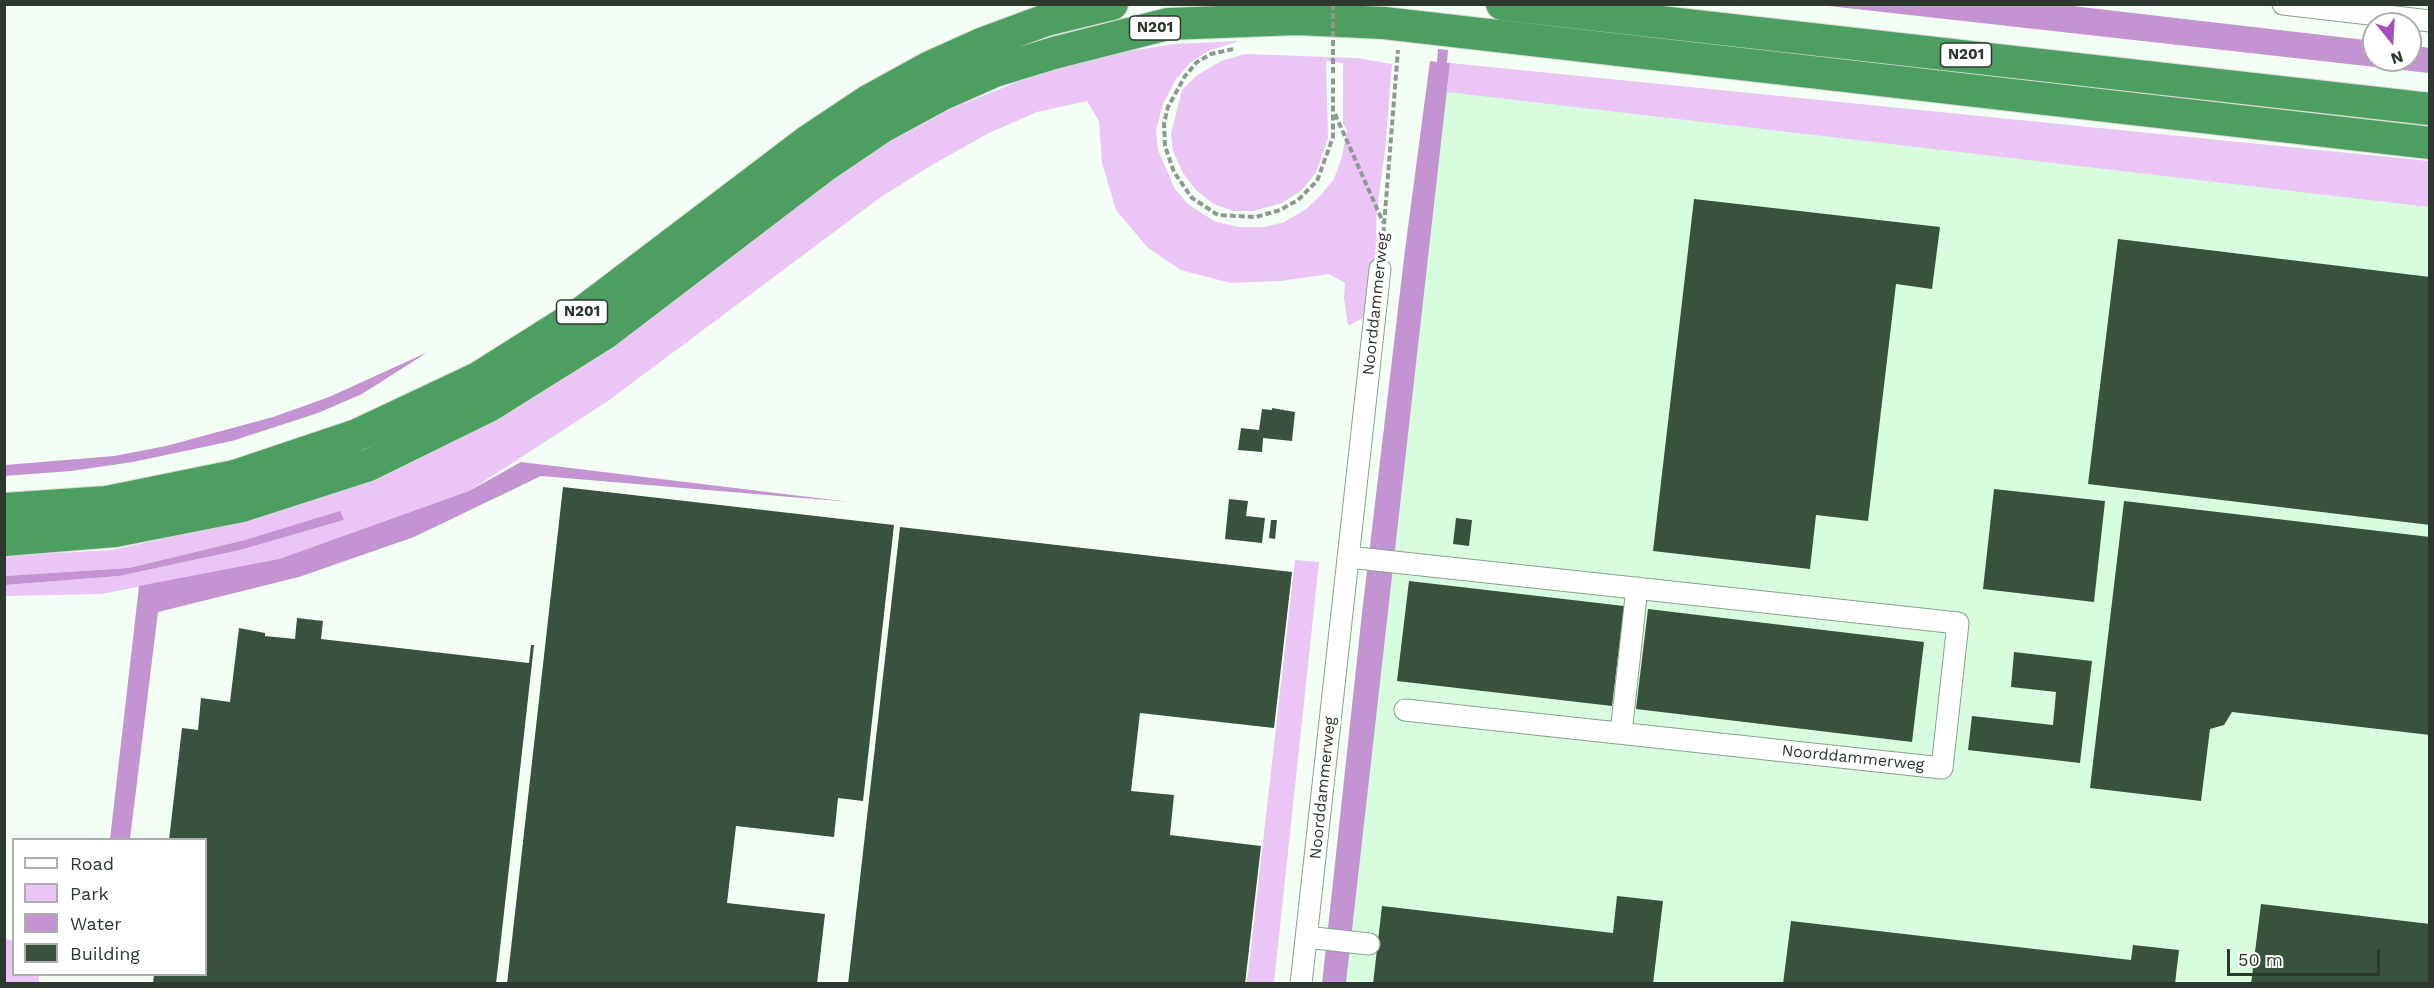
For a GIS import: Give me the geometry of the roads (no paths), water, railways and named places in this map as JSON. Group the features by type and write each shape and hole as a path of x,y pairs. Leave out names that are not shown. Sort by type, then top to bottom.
{"highway":[{"name":"N201","path":"4,509 107,502 235,476 357,435 478,378 584,311 808,141 868,101 930,67 981,44 1046,20 1112,4"},
{"name":"N201","path":"1502,4 2430,109"},
{"name":"N201","path":"4,540 115,531 242,506 369,465 489,406 604,334 823,167 882,127 994,72 1054,53 1168,24 1297,18 1384,23 2430,143"}],"street":[{"path":"2283,4 2430,21"},
{"name":"Noorddammerweg","path":"1301,984 1311,938 1380,269"},
{"name":"Noorddammerweg","path":"1352,558 1958,623 1942,768 1405,710"},
{"path":"1621,733 1636,588"},
{"path":"1311,938 1366,943"}],"water":[{"path":"1820,5 2064,5 2362,40 2362,66"},
{"path":"2422,47 2429,48 2429,73 2420,72 2422,72"},
{"path":"1438,49 1448,50 1447,63 1450,63 1346,983 1322,984 1362,613 1405,250 1430,61 1437,62"},
{"path":"428,352 362,394 318,413 232,441 133,462 71,471 5,476 5,465 114,456 166,446 273,417 329,397"},
{"path":"521,462 850,502 541,476 414,537 299,577 158,612 130,838 110,838 139,586 279,559 469,491"},
{"path":"340,511 344,520 240,550 119,576 5,585 5,576 129,568 245,540"}]}
